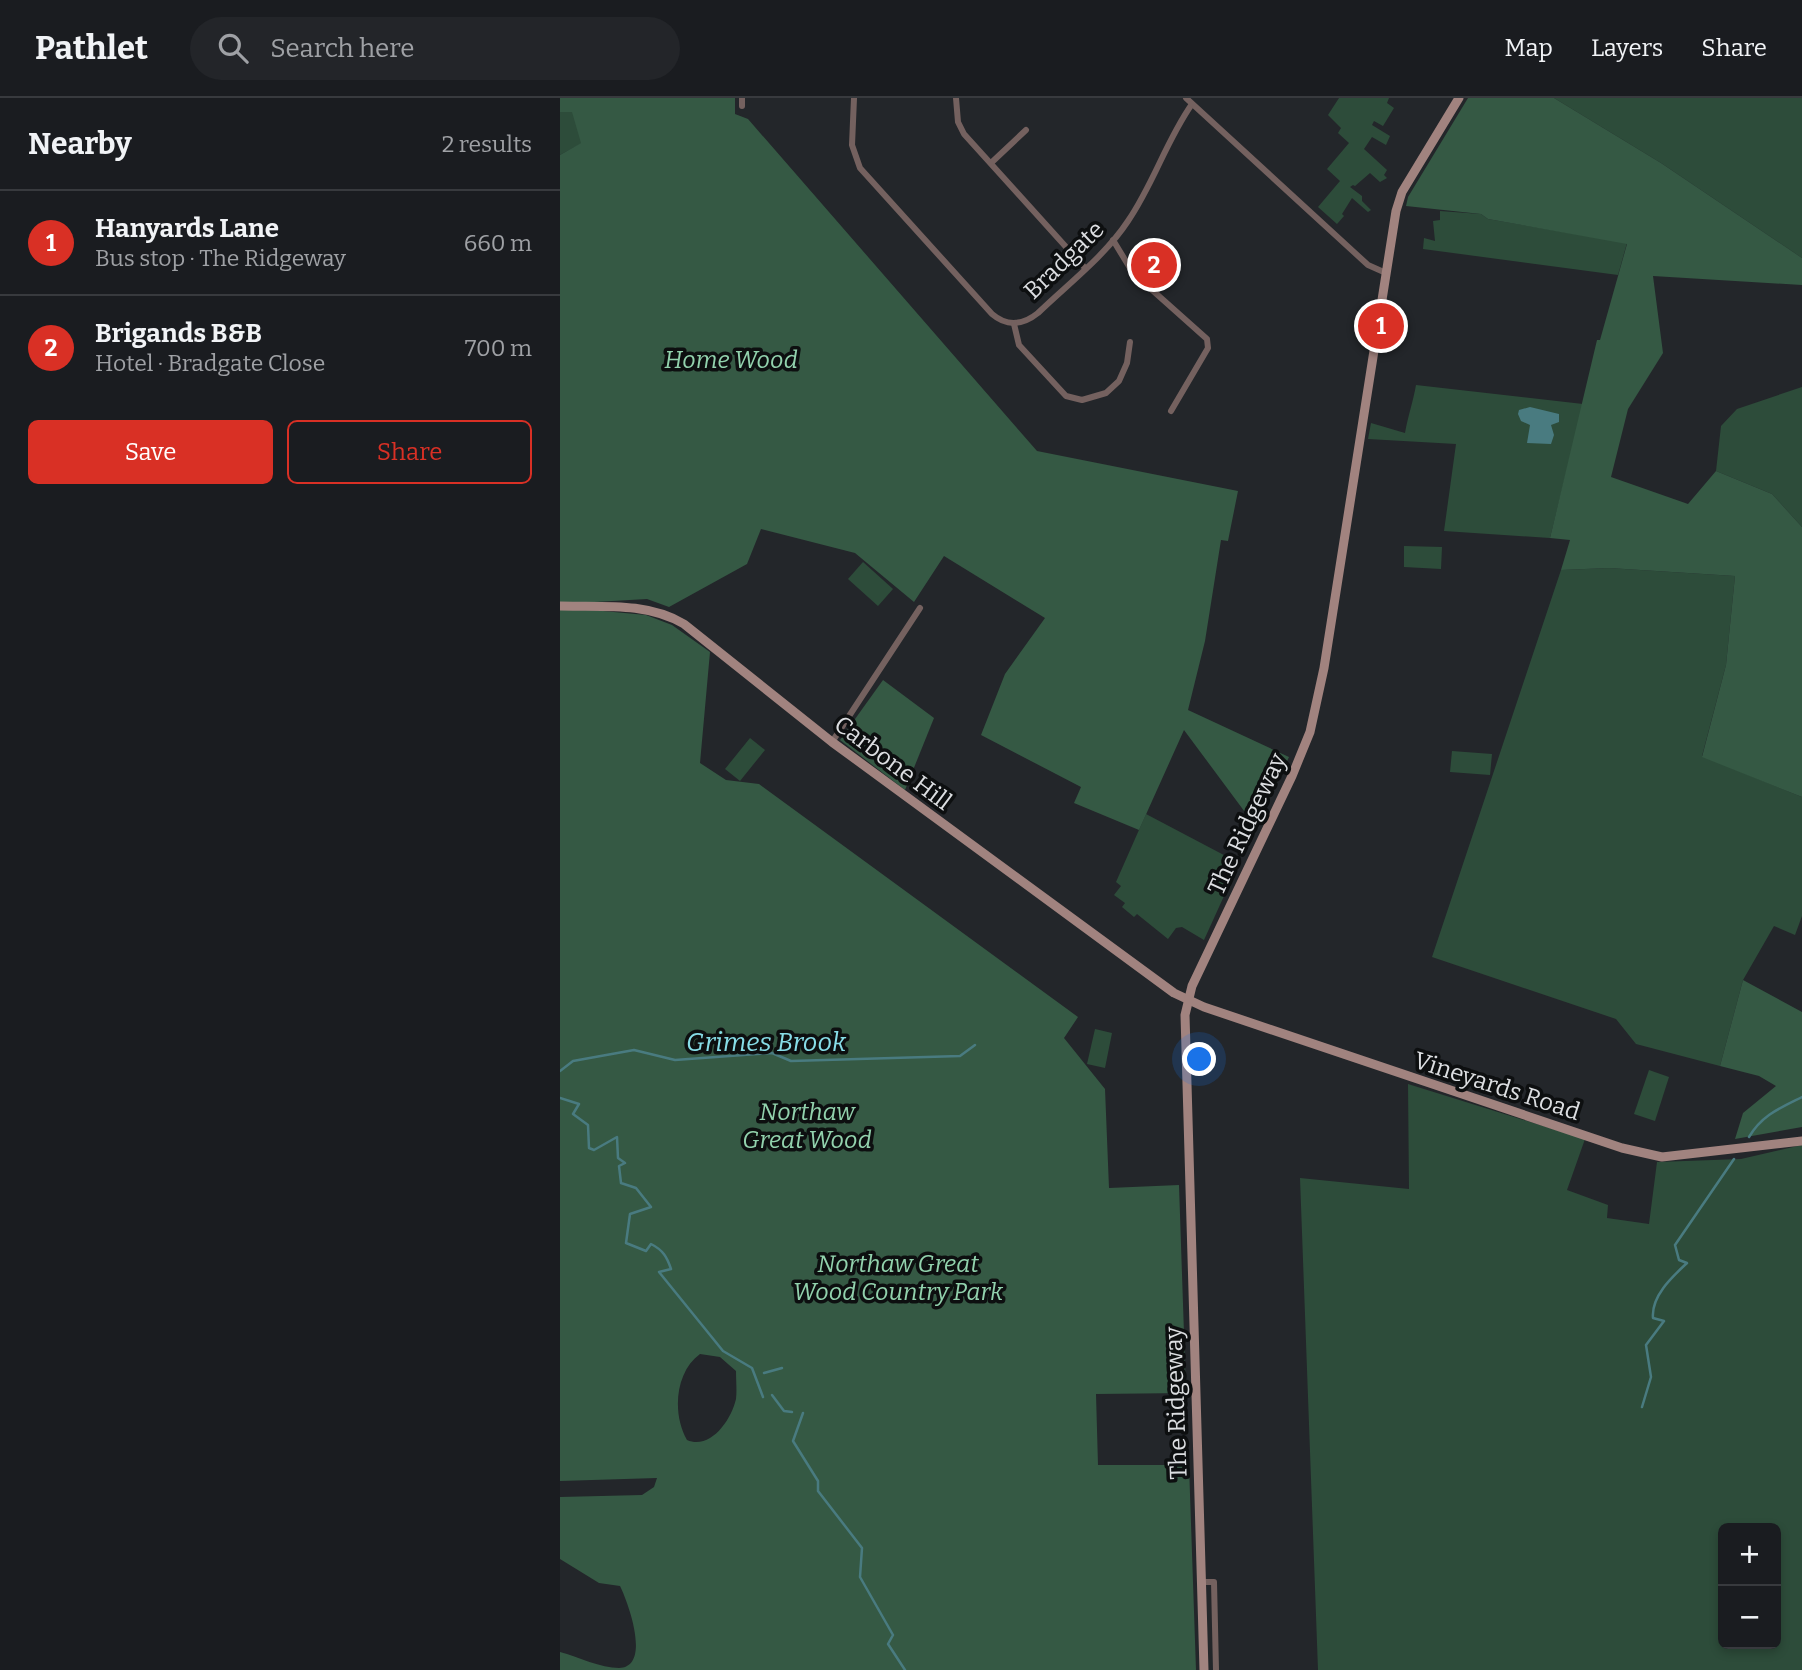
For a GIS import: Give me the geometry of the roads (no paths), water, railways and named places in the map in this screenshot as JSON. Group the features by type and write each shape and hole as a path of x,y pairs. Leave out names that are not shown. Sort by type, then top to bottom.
{"street":[{"path":"742,98 742,106"},
{"name":"Bradgate","path":"854,98 852,150 860,168 992,314 1014,324 1032,318 1113,240 1135,210 1162,163 1176,126 1192,104"},
{"path":"956,98 960,128 1085,268"},
{"path":"1186,98 1368,265 1386,273"},
{"name":"The Ridgeway","path":"1204,1670 1185,1086 1187,1000 1310,732 1324,668 1386,273 1402,192 1459,98"},
{"path":"991,163 1026,130"},
{"path":"1113,240 1133,273 1207,339 1208,348 1171,411"},
{"path":"1014,324 1019,345 1066,396 1082,400 1106,393 1118,381 1127,363 1130,342"},
{"name":"Carbone Hill","path":"560,606 628,607 664,612 708,643 832,743 1103,944 1187,1000"},
{"path":"832,743 920,608"},
{"name":"Vineyards Road","path":"1187,1000 1622,1148 1662,1157 1802,1141"},
{"name":"The Ridgeway","path":"1201,1582 1214,1582 1216,1670"}],"water":[{"path":"1530,407 1559,414 1559,422 1551,425 1554,435 1551,444 1527,443 1530,425 1521,421 1518,414 1519,410"}],"waterway":[{"name":"Grimes Brook","path":"560,1071 573,1061 634,1050 675,1060 772,1053 791,1061 960,1056 975,1045"},
{"path":"1749,1137 1766,1118 1802,1097"},
{"name":"Grimes Brook","path":"560,1098 579,1104 573,1114 588,1125 589,1148 594,1150 617,1137 618,1158 625,1163 619,1166 621,1183 636,1188 651,1207 630,1214 626,1243 646,1251 651,1244 662,1251 671,1269 659,1272 723,1351 752,1368 763,1397"},
{"path":"1642,1407 1651,1377 1646,1345 1664,1321 1653,1318 1655,1302 1675,1274 1687,1263 1679,1260 1675,1245 1734,1159"},
{"path":"764,1373 782,1368"},
{"name":"Grimes Brook","path":"772,1395 784,1411 792,1412"},
{"name":"Grimes Brook","path":"803,1413 793,1441 818,1481 818,1491 862,1548 860,1577 893,1635 888,1644 905,1670"}],"place":[{"name":"Brigands B&B","path":"1154,265"},
{"name":"Hanyards Lane","path":"1381,326"}],"park label":[{"name":"Home Wood","path":"731,360"},
{"name":"Northaw Great Wood","path":"807,1126"},
{"name":"Northaw Great Wood Country Park","path":"898,1278"}]}
